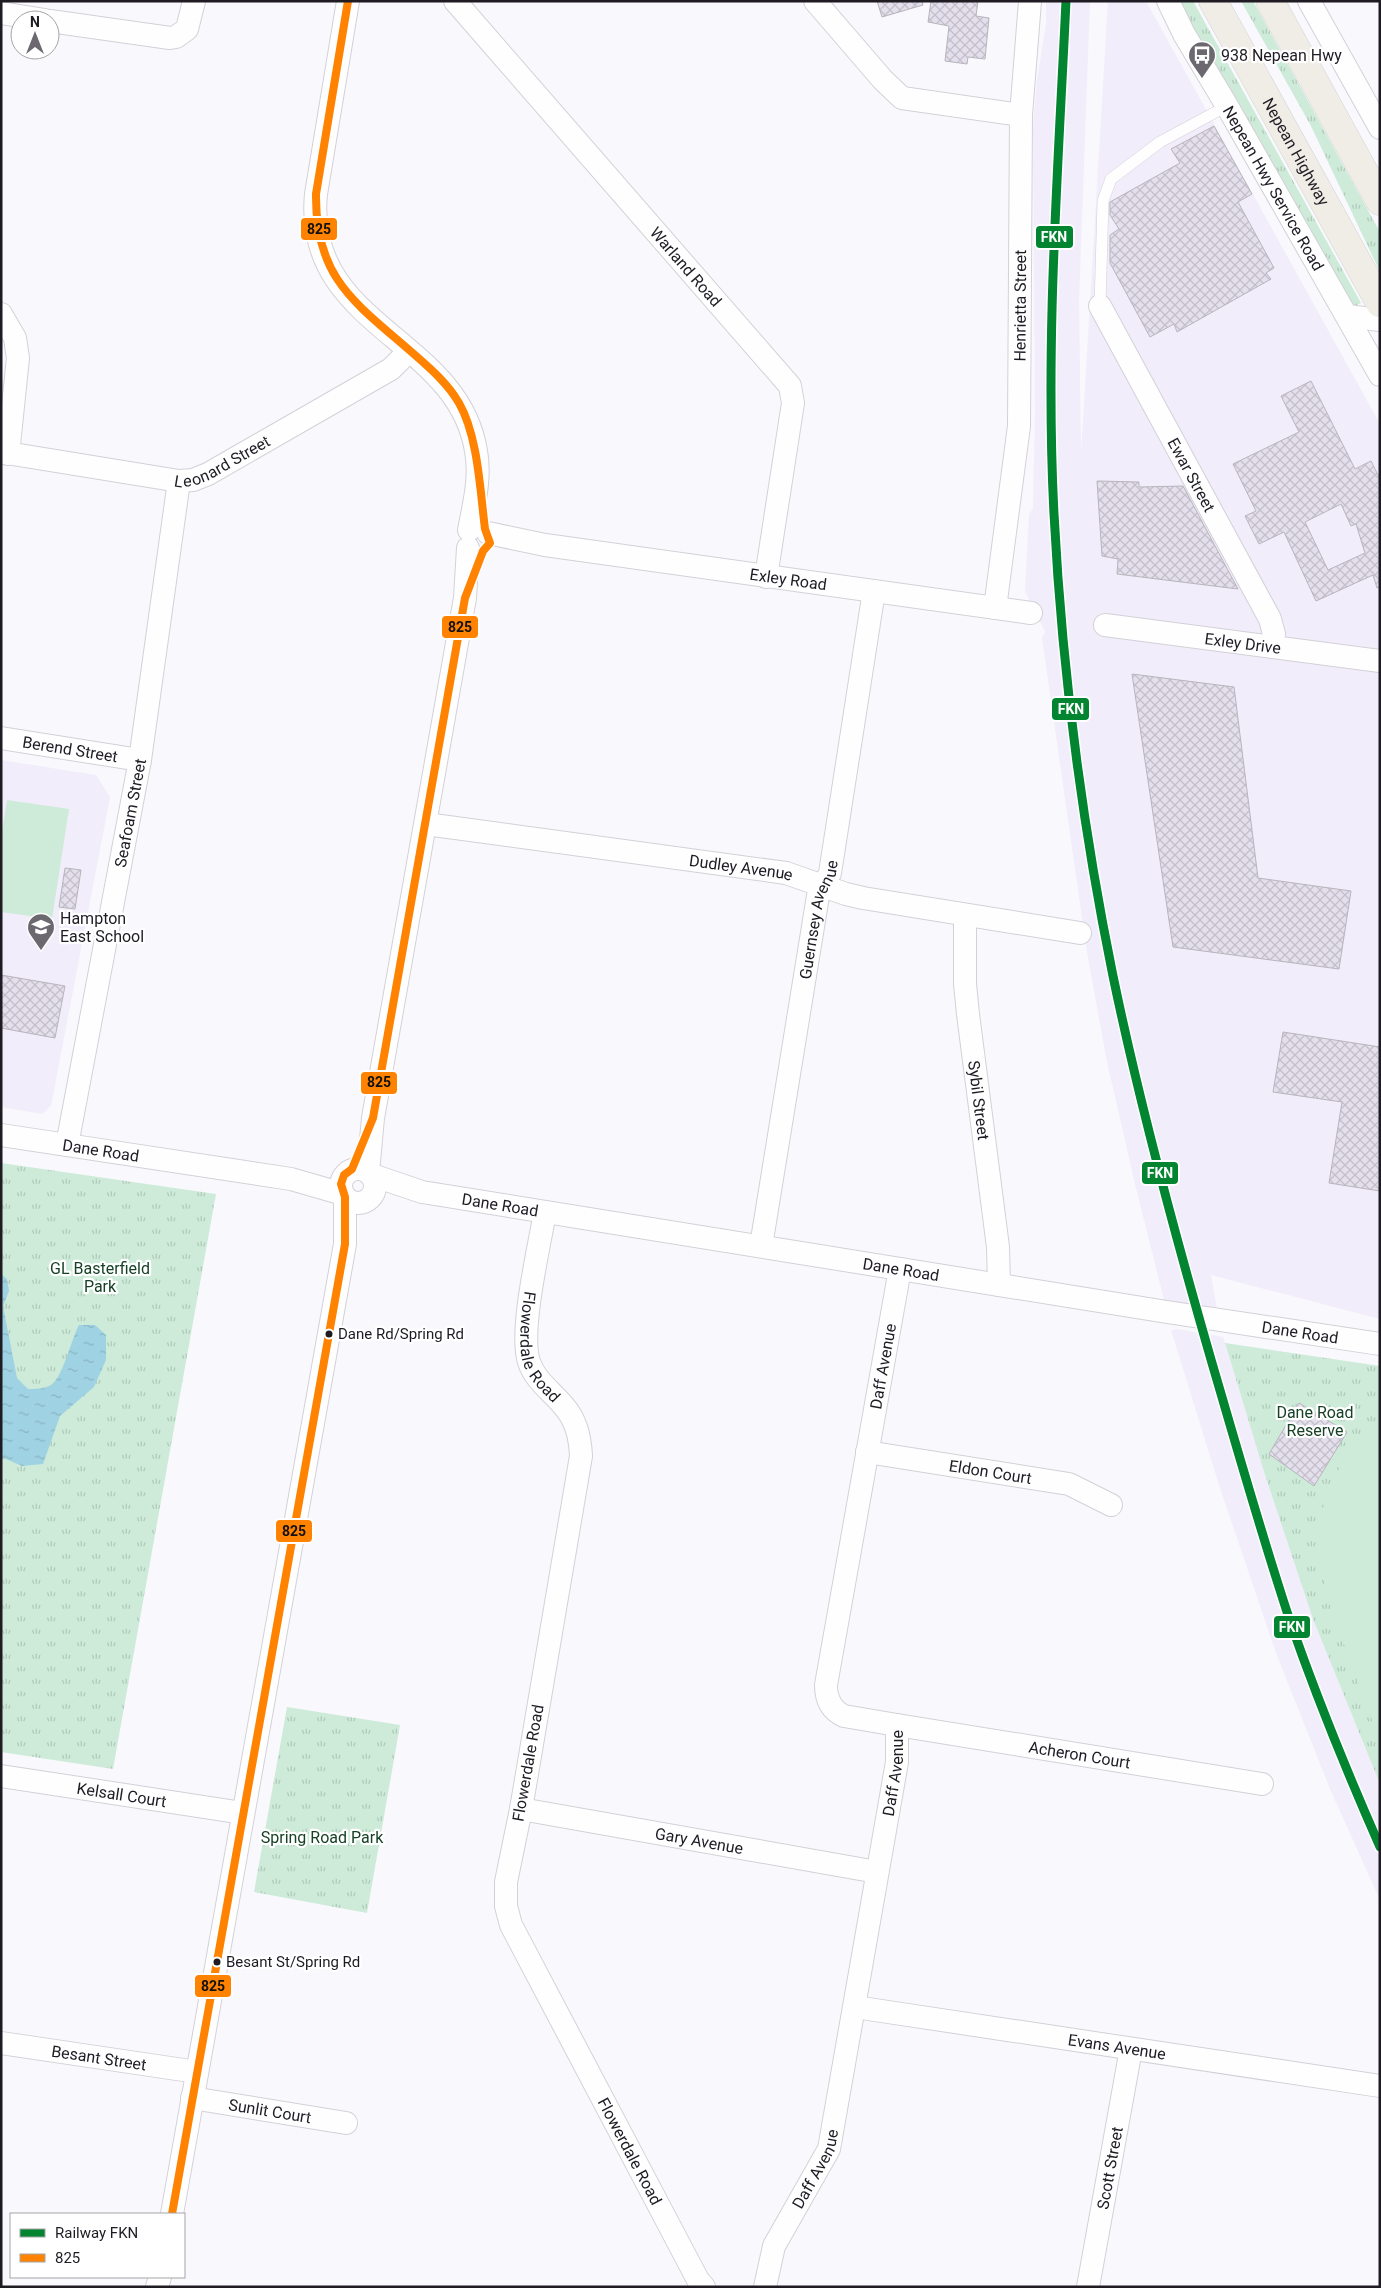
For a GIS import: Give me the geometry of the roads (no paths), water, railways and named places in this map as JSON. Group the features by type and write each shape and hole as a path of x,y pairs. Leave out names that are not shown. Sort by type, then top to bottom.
{"highway":[{"name":"Nepean Highway","path":"1213,1 1380,303"},
{"path":"1270,1 1380,201"}],"street":[{"path":"60,23 163,38 176,37 190,24 194,1"},
{"path":"172,2213 345,1244 373,1118 465,598 480,540 476,451 464,413 457,399 439,377 367,317 346,294 332,272 322,250 316,224 316,194 348,1"},
{"name":"Warland Road","path":"455,1 790,386 793,402 766,577"},
{"path":"815,1 902,98 1021,115"},
{"name":"Henrietta Street","path":"995,608 1019,426 1021,115 1030,1"},
{"name":"Nepean Hwy Service Road","path":"1168,1 1184,34 1348,316 1380,375"},
{"path":"1309,1 1380,128"},
{"name":"Ewar Street","path":"1100,306 1270,619 1274,634 1272,646"},
{"name":"Leonard Street","path":"1,314 15,338 18,358 5,453 179,481 193,480 217,469 391,370 409,351"},
{"path":"1348,316 1380,320"},
{"name":"Seafoam Street","path":"67,1144 140,760 179,481"},
{"name":"Exley Road","path":"480,540 545,546 1031,612"},
{"name":"Guernsey Avenue","path":"761,1246 818,896 830,874 874,591"},
{"name":"Exley Drive","path":"1105,625 1380,660"},
{"name":"Berend Street","path":"1,738 140,760"},
{"name":"Dudley Avenue","path":"426,824 786,873 863,898 965,916 1080,933"},
{"name":"Sybil Street","path":"965,916 965,984 998,1247 999,1285"},
{"name":"Dane Road","path":"1,1135 291,1179 328,1178 358,1185 422,1192 1167,1312 1380,1344"},
{"name":"Flowerdale Road","path":"545,1212 528,1317 527,1354 534,1374 571,1416 580,1437 580,1456 521,1809 506,1882 506,1906 511,1925 704,2287"},
{"name":"Daff Avenue","path":"765,2287 774,2246 829,2149 897,1762 897,1725 844,1716 837,1713 826,1696 826,1685 900,1269"},
{"name":"Eldon Court","path":"866,1452 1070,1484 1111,1505"},
{"name":"Acheron Court","path":"897,1725 1262,1784"},
{"name":"Kelsall Court","path":"1,1776 243,1812"},
{"name":"Gary Avenue","path":"521,1809 877,1872"},
{"name":"Evans Avenue","path":"855,2007 1380,2086"},
{"name":"Besant Street","path":"1,2043 197,2072"},
{"name":"Scott Street","path":"1088,2287 1131,2049"},
{"name":"Sunlit Court","path":"192,2098 346,2123"}],"lane":[{"path":"1100,306 1103,201 1111,179 1160,142 1227,106"}],"water":[{"path":"1,1274 7,1279 9,1291 3,1306 17,1378 28,1389 40,1389 51,1385 55,1381 79,1325 95,1325 106,1335 106,1360 94,1387 60,1416 43,1464 22,1466 6,1459 1,1459"}],"rail line":[{"name":"FKN","path":"1066,1 1056,193 1051,386 1052,450 1054,514 1062,630 1075,746 1092,861 1123,1025 1146,1122 1231,1427 1299,1647 1332,1734 1380,1847"}],"place":[{"name":"938 Nepean Hwy","path":"1202,79"},
{"name":"Hampton East School","path":"41,951"},
{"name":"Dane Rd/Spring Rd","path":"329,1334"},
{"name":"Besant St/Spring Rd","path":"217,1962"}],"park label":[{"name":"GL Basterfield Park","path":"100,1277"},
{"name":"Dane Road Reserve","path":"1315,1421"},
{"name":"Spring Road Park","path":"322,1837"}]}
